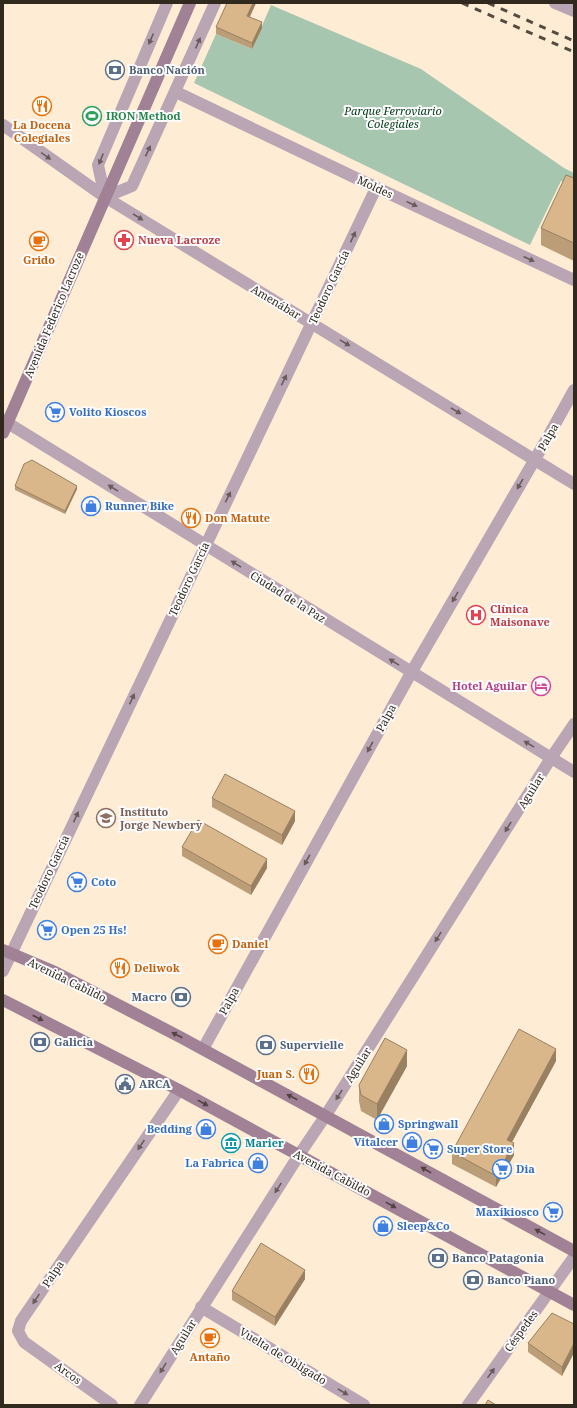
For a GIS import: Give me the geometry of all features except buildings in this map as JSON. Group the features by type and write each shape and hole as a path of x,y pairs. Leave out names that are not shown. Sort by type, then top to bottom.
{"main road":[{"name":"Avenida Federico Lacroze","path":"5,425 190,3"},
{"name":"Avenida Cabildo","path":"7,951 55,972 203,1049 574,1251"},
{"name":"Avenida Cabildo","path":"3,1000 179,1090 574,1305"}],"street":[{"path":"166,3 98,165 105,197 132,186 176,92 215,3"},
{"path":"555,3 574,11"},
{"name":"Moldes","path":"176,92 376,188 574,280"},
{"name":"Amenábar","path":"3,125 105,197 574,484"},
{"name":"Teodoro García","path":"3,971 7,951 205,545 376,188"},
{"name":"Palpa","path":"203,1049 411,673 574,390"},
{"name":"Ciudad de la Paz","path":"5,425 205,545 574,772"},
{"name":"Aguilar","path":"140,1405 201,1307 326,1115 551,758 574,724"},
{"name":"Palpa","path":"24,1342 18,1331 21,1321 179,1090"},
{"name":"Céspedes","path":"468,1405 574,1257"},
{"name":"Vuelta de Obligado","path":"201,1307 364,1405"},
{"name":"Arcos","path":"24,1342 112,1405"}],"green space":[{"name":"Parque Ferroviario Colegiales","path":"271,5 421,69 564,168 574,173 574,186 561,181 530,245 194,83 216,34 252,49"}],"railway":[{"path":"462,3 574,52"},
{"path":"488,3 574,41"}],"place":[{"name":"Banco Nación","path":"115,70"},
{"name":"La Docena Colegiales","path":"42,106"},
{"name":"IRON Method","path":"92,116"},
{"name":"Nueva Lacroze","path":"124,240"},
{"name":"Grido","path":"39,241"},
{"name":"Volito Kioscos","path":"55,412"},
{"name":"Runner Bike","path":"91,506"},
{"name":"Don Matute","path":"191,518"},
{"name":"Clínica Maisonave","path":"476,615"},
{"name":"Hotel Aguilar","path":"541,686"},
{"name":"Instituto Jorge Newbery","path":"106,818"},
{"name":"Coto","path":"77,882"},
{"name":"Open 25 Hs!","path":"47,930"},
{"name":"Daniel","path":"218,944"},
{"name":"Deliwok","path":"120,968"},
{"name":"Macro","path":"181,997"},
{"name":"Galicia","path":"40,1042"},
{"name":"Supervielle","path":"266,1045"},
{"name":"Juan S.","path":"309,1074"},
{"name":"ARCA","path":"125,1084"},
{"name":"Springwall","path":"384,1124"},
{"name":"Bedding","path":"206,1129"},
{"name":"Vitalcer","path":"412,1142"},
{"name":"Marier","path":"231,1143"},
{"name":"Super Store","path":"433,1149"},
{"name":"La Fabrica","path":"258,1163"},
{"name":"Dia","path":"502,1169"},
{"name":"Maxikiosco","path":"553,1212"},
{"name":"Sleep&Co","path":"383,1226"},
{"name":"Banco Patagonia","path":"438,1258"},
{"name":"Banco Piano","path":"473,1280"},
{"name":"Antaño","path":"210,1338"}]}
